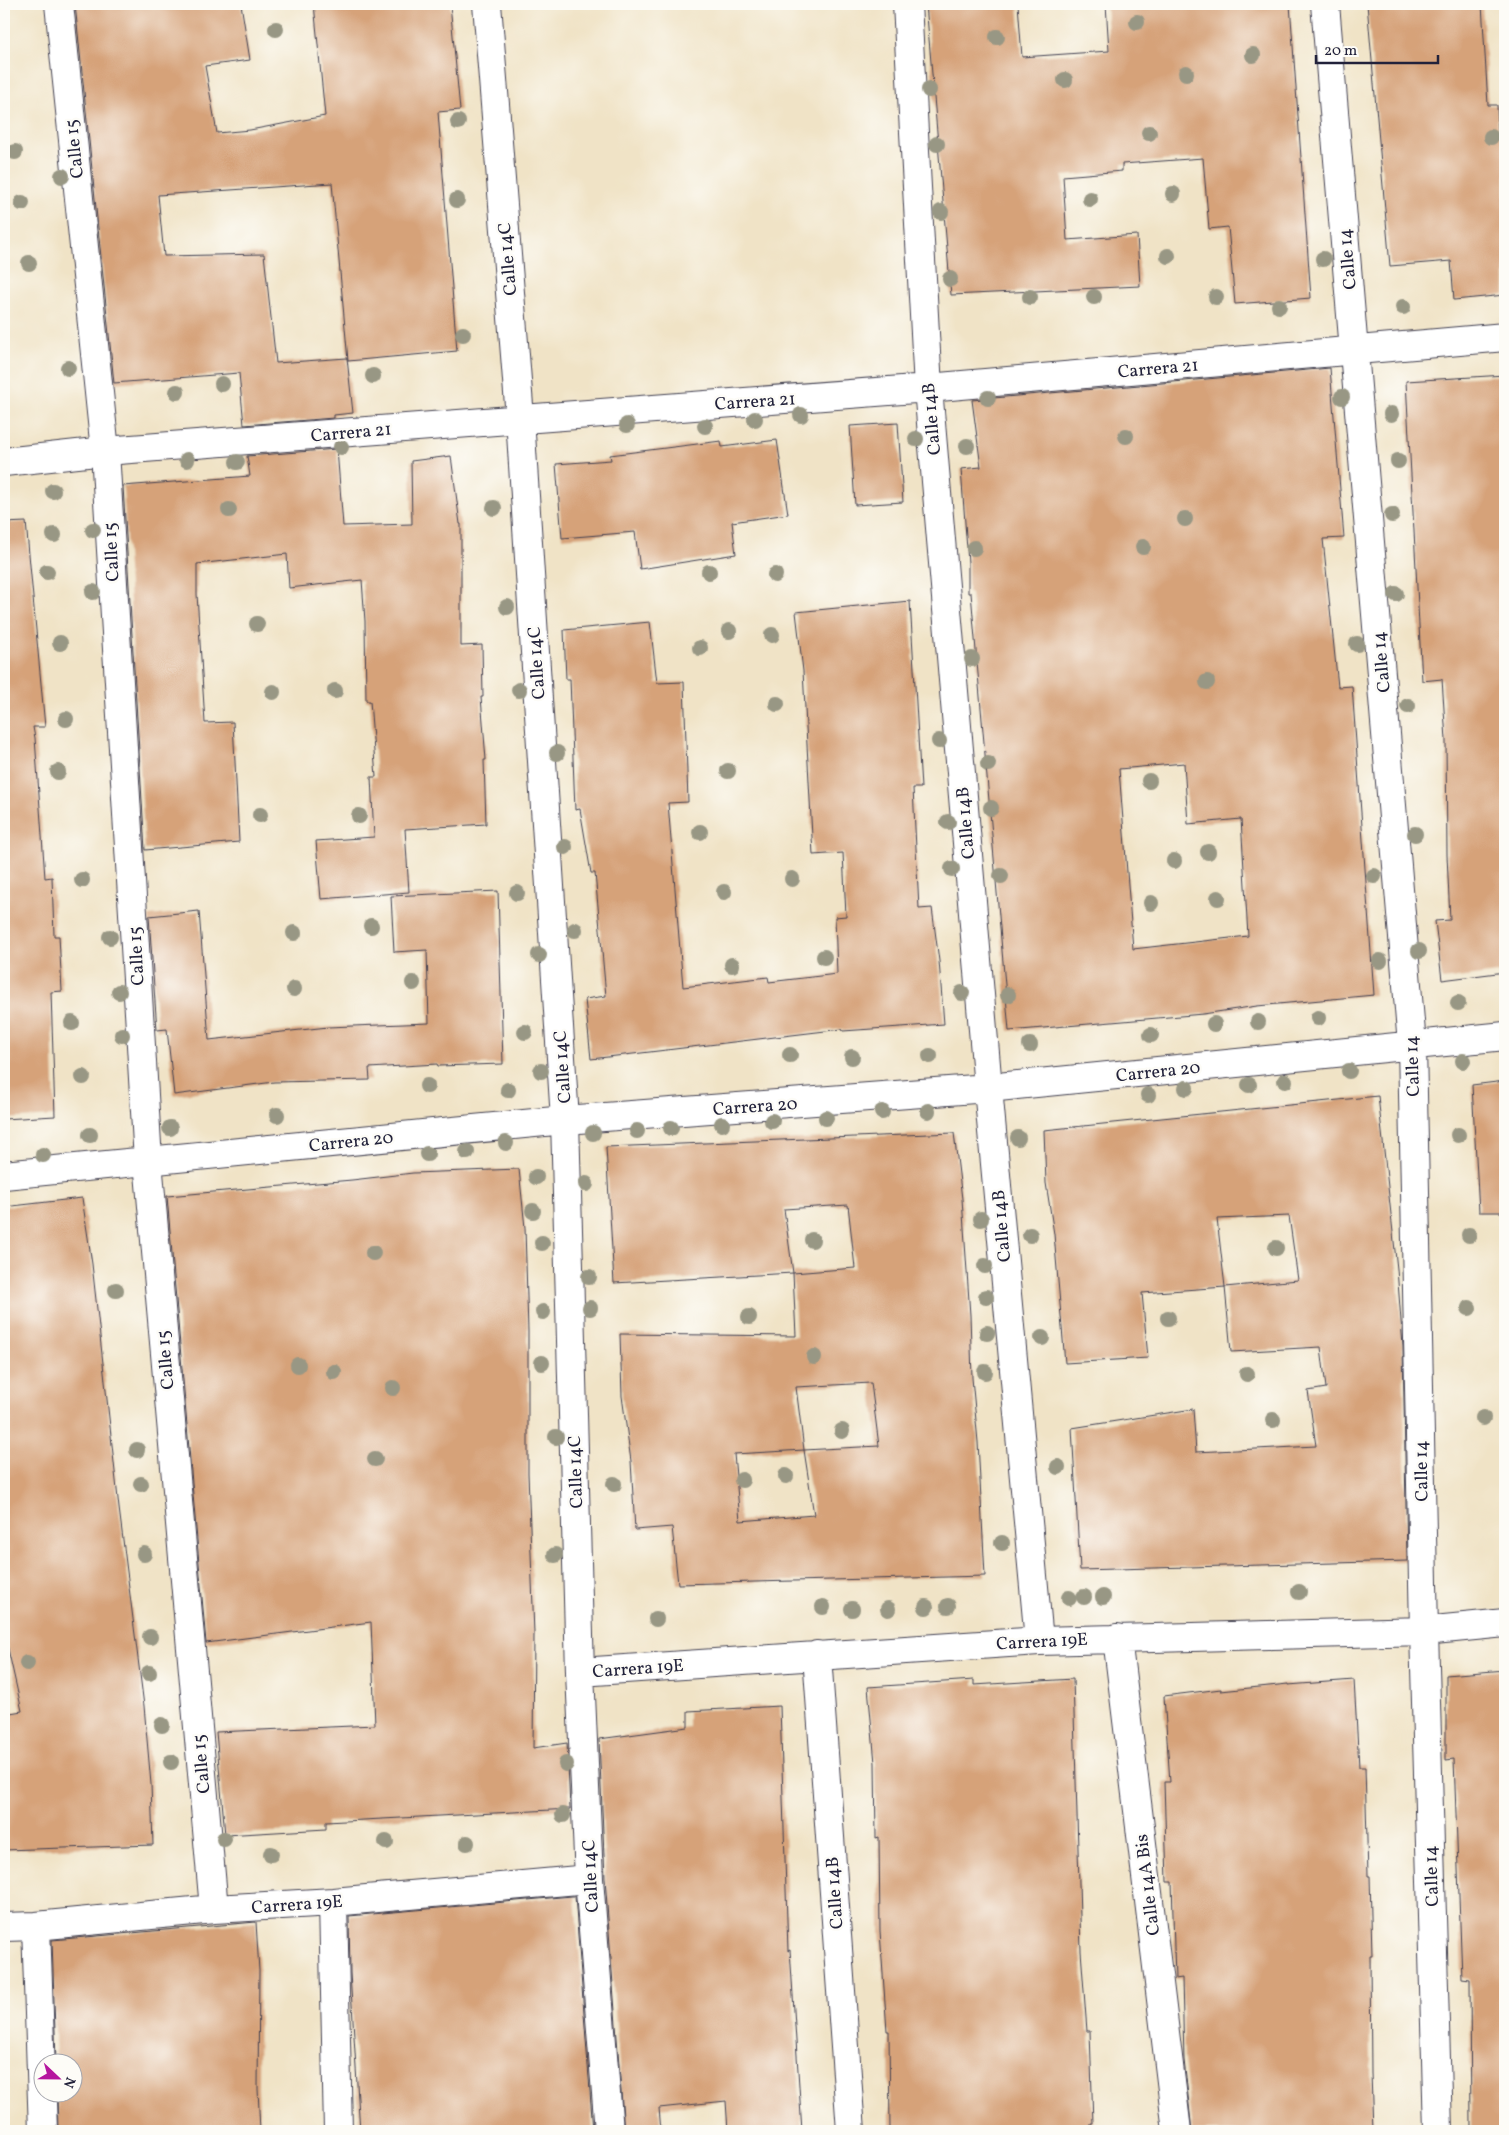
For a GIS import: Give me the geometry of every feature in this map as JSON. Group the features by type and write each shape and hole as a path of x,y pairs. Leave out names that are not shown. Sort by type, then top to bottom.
{"street":[{"name":"Calle 15","path":"59,4 106,451 148,1161 214,1909"},
{"name":"Calle 14C","path":"487,4 520,418 565,1120 580,1672 589,1879 608,2131"},
{"name":"Calle 14B","path":"908,4 928,388 1038,1641"},
{"name":"Calle 14","path":"1325,4 1412,1045 1424,1631 1438,2131"},
{"name":"Carrera 21","path":"4,462 106,451 928,388 1505,337"},
{"name":"Carrera 20","path":"4,1175 565,1120 988,1088 1505,1036"},
{"name":"Carrera 19E","path":"580,1672 1038,1641 1424,1631 1505,1624"},
{"name":"Calle 14A Bis","path":"1117,1638 1177,2131"},
{"name":"Calle 14B","path":"817,1655 851,2131"},
{"name":"Carrera 19E","path":"4,1928 214,1909 333,1902 589,1879"},
{"path":"333,1902 338,2131"},
{"path":"36,1926 43,2131"}],"building":[{"path":"75,4 241,4 250,60 205,66 217,133 250,130 325,116 314,4 450,4 460,110 438,112 457,351 348,361 332,183 158,195 164,256 264,254 276,363 347,358 353,413 334,415 334,418 244,425 239,373 114,383"},
{"path":"926,4 1018,4 1022,57 1109,51 1106,4 1290,4 1311,298 1235,304 1228,227 1209,229 1203,158 1122,164 1122,171 1063,176 1067,240 1137,235 1140,286 951,295"},
{"path":"1367,4 1482,4 1488,105 1497,105 1498,131 1505,131 1505,295 1454,300 1451,261 1390,266"},
{"path":"1330,368 1344,538 1323,539 1338,687 1352,686 1374,995 1257,1006 1203,1014 1009,1031 971,593 968,593 968,563 961,469 981,467 972,400","holes":["1184,763 1188,824 1241,819 1248,936 1133,949 1119,769"]},
{"path":"1505,375 1505,972 1442,980 1435,921 1450,920 1447,855 1446,740 1442,679 1422,681 1406,381"},
{"path":"898,423 903,502 855,505 850,426"},
{"path":"777,440 788,514 732,522 736,554 640,569 635,532 562,538 556,464 611,460 610,455 721,441 722,447"},
{"path":"337,449 343,526 412,524 411,461 451,456 461,524 461,646 482,645 483,697 481,697 486,760 484,760 486,824 405,829 409,892 321,899 316,841 374,837 371,777 376,777 370,701 366,701 365,621 362,580 289,588 287,554 197,564 197,594 205,723 233,722 239,842 145,850 123,486 250,476 247,456"},
{"path":"26,522 45,727 33,727 45,878 52,877 54,936 59,936 62,991 51,992 55,1116 4,1119 4,523"},
{"path":"910,601 921,788 913,788 919,909 932,908 939,961 944,1024 843,1031 842,1029 591,1059 585,999 606,996 595,873 591,873 580,809 575,810 570,679 566,679 564,630 650,622 657,683 684,682 688,802 668,803 683,987 768,977 769,982 837,974 835,917 846,916 843,853 813,855 803,671 796,612"},
{"path":"498,891 503,1064 438,1066 437,1064 369,1068 370,1080 274,1082 174,1095 167,1029 157,1030 149,916 199,911 209,1040 328,1027 429,1023 427,950 394,952 391,896"},
{"path":"1505,1081 1505,1212 1479,1212 1472,1085"},
{"path":"1378,1096 1397,1269 1403,1347 1407,1561 1080,1570 1072,1428 1193,1409 1196,1452 1316,1446 1308,1391 1326,1388 1321,1347 1231,1352 1225,1287 1142,1293 1148,1358 1065,1363 1054,1234 1046,1183 1044,1130","holes":["1289,1216 1298,1280 1225,1287 1217,1219"]},
{"path":"954,1133 962,1199 985,1576 678,1584 672,1527 635,1530 631,1461 622,1396 620,1334 796,1336 793,1273 614,1283 606,1147","holes":["848,1205 855,1268 793,1273 784,1209","871,1383 879,1446 804,1450 796,1387","804,1450 814,1515 740,1521 734,1454"]},
{"path":"519,1169 525,1228 528,1331 528,1473 534,1634 533,1748 567,1743 570,1809 326,1822 326,1829 225,1835 216,1732 375,1725 371,1622 206,1643 167,1196 413,1173"},
{"path":"82,1198 92,1264 119,1508 144,1706 151,1784 153,1845 4,1850 4,1714 22,1711 4,1631 4,1207"},
{"path":"1505,1670 1505,2131 1471,2131 1470,1979 1462,1978 1454,1759 1446,1760 1446,1675"},
{"path":"1073,1679 1081,1951 1087,2031 1090,2031 1093,2124 1091,2124 1091,2131 890,2131 889,2031 887,2031 880,1931 879,1837 876,1838 875,1763 868,1687 974,1680 974,1685"},
{"path":"1354,1680 1359,1767 1365,1767 1368,1876 1370,1876 1373,2131 1192,2131 1184,2060 1182,1978 1175,1979 1172,1882 1167,1882 1164,1782 1170,1782 1164,1696 1221,1689 1221,1691"},
{"path":"780,1706 788,1951 790,1950 802,2131 728,2131 726,2101 659,2108 661,2131 624,2131 605,1878 599,1739 688,1727 688,1711"},
{"path":"575,1896 593,2131 360,2131 350,1973 349,1916"},
{"path":"256,1922 259,1971 258,2089 260,2131 58,2131 57,2102 82,2102 82,2052 56,2052 52,1940"}]}
